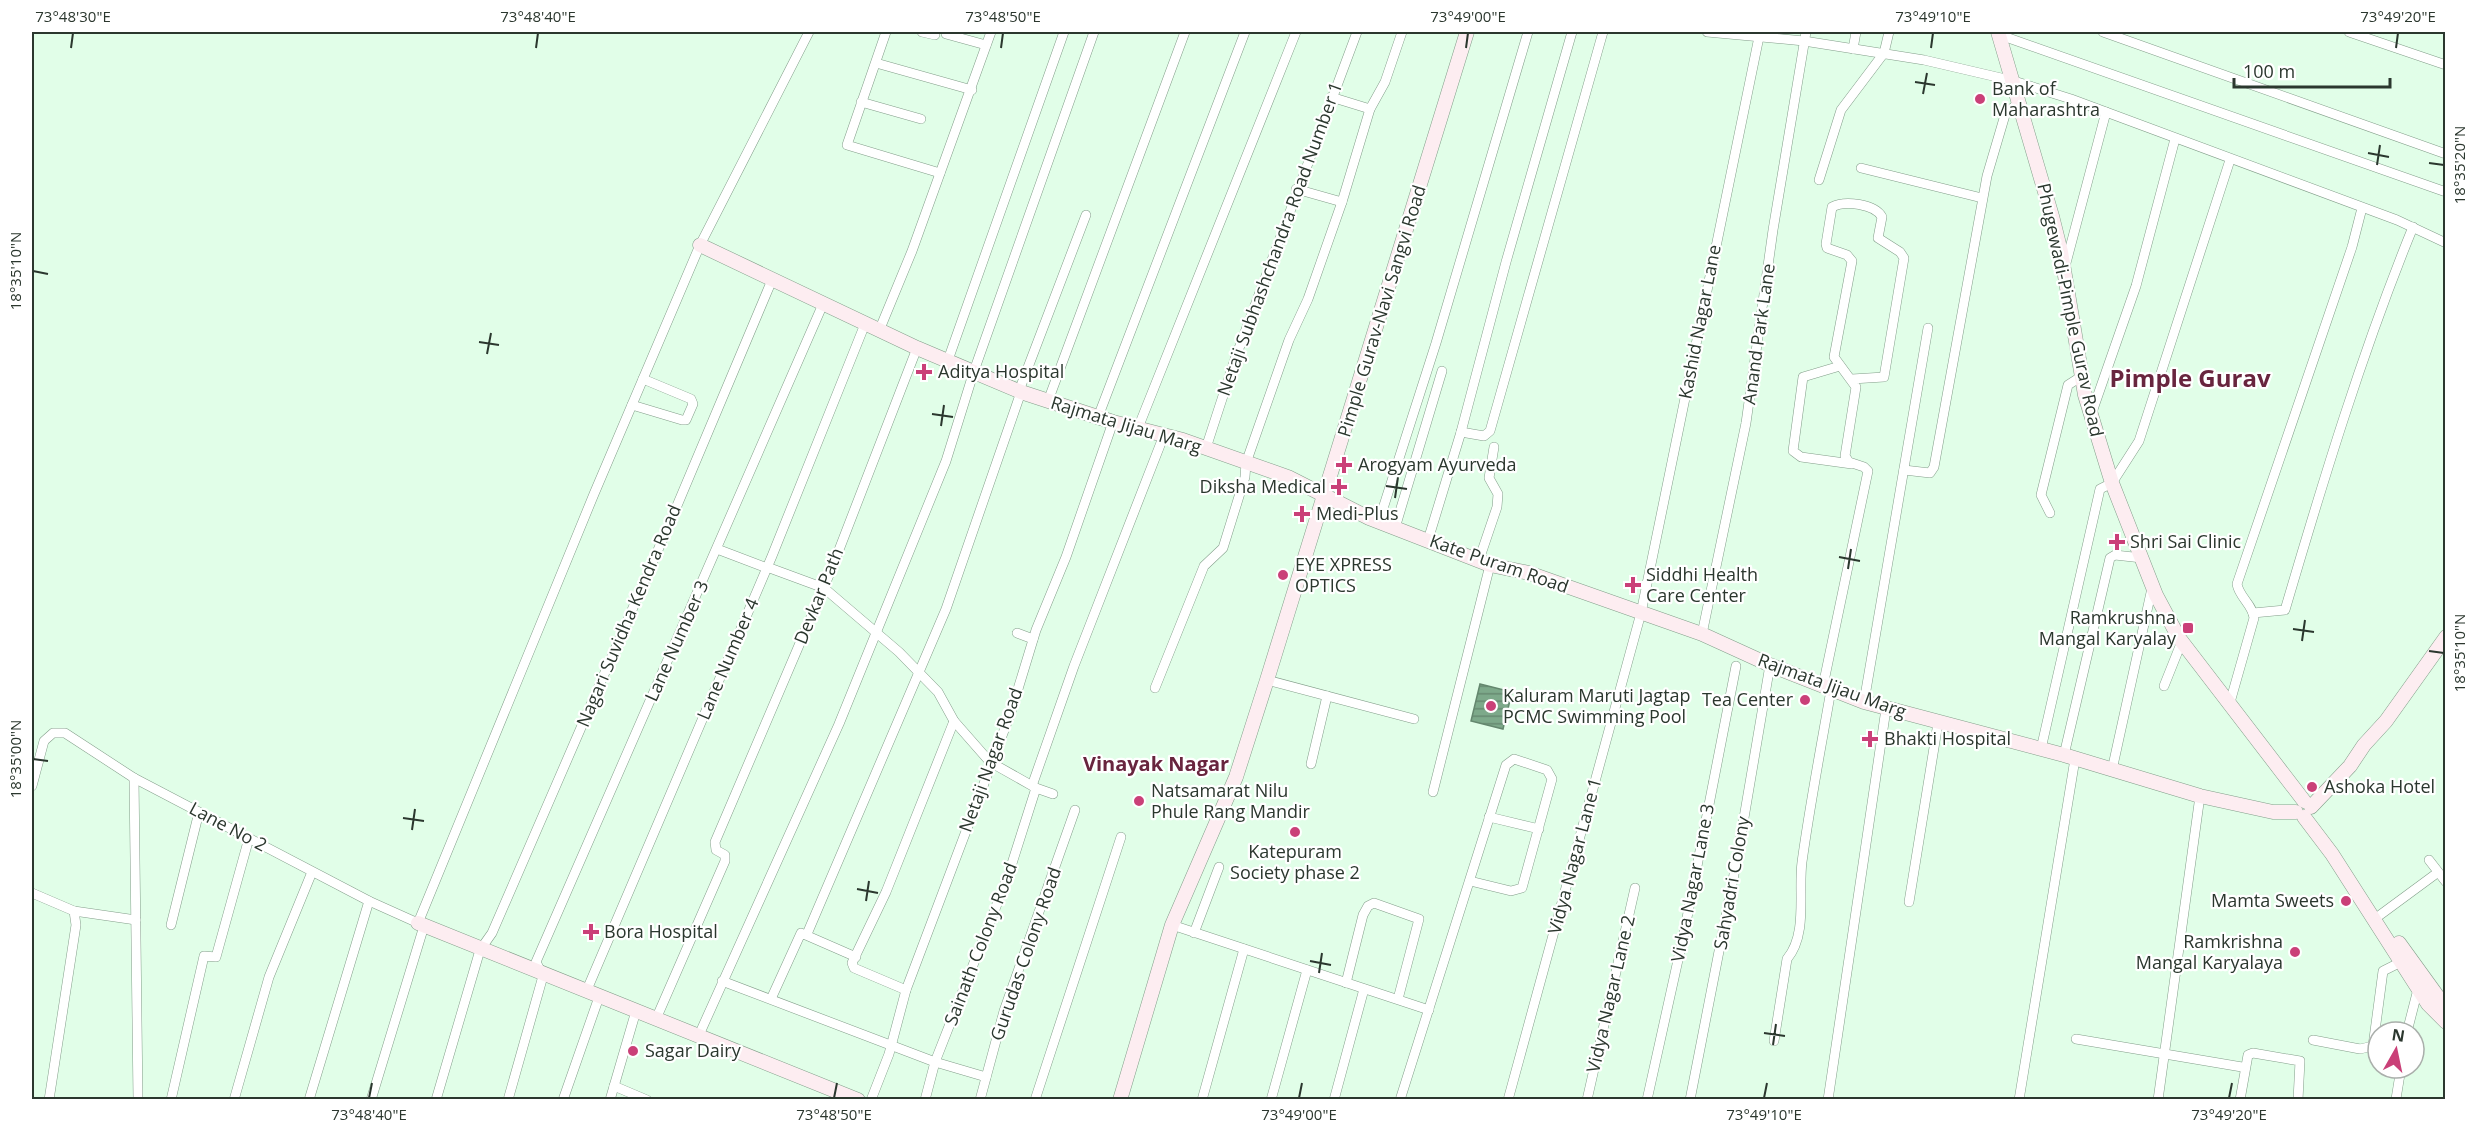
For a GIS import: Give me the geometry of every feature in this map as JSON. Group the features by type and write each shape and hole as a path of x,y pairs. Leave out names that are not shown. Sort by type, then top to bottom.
{"street":[{"path":"370,1100 421,925 632,405 700,245 809,32"},
{"path":"886,32 847,145 940,173"},
{"path":"922,32 935,35"},
{"path":"879,331 912,251 972,90 991,32"},
{"path":"948,360 1064,32"},
{"path":"699,1035 839,724 946,461 974,371 1094,32"},
{"path":"1048,401 1185,32"},
{"path":"1098,417 1245,32"},
{"path":"1138,428 1296,32"},
{"name":"Netaji Subhashchandra Road Number 1","path":"1206,448 1234,359 1296,189 1357,32"},
{"path":"1155,688 1204,566 1223,548 1245,477 1246,463 1288,339 1308,299 1342,202 1370,109 1385,82 1402,32"},
{"name":"Pimple Gurav-Navi Sangvi Road","path":"1120,1100 1172,926 1236,777 1268,680 1467,32"},
{"path":"1378,521 1436,343 1528,32"},
{"path":"1428,540 1461,432 1506,262 1572,32"},
{"path":"1461,432 1484,436 1490,431 1603,32"},
{"path":"1707,32 1805,36 1853,49 1924,60 2014,81 2106,112 2413,227 2445,243"},
{"path":"1853,49 1856,32"},
{"path":"1819,180 1841,110 1884,53 1889,32"},
{"path":"2103,32 2445,154"},
{"path":"2349,32 2445,65"},
{"path":"1999,33 2445,192"},
{"name":"Phugewadi-Pimple Gurav Road","path":"1999,33 2052,216 2091,417 2112,483 2153,586 2181,641 2304,808"},
{"path":"946,34 986,45"},
{"name":"Kashid Nagar Lane","path":"1641,613 1760,34"},
{"name":"Anand Park Lane","path":"1702,634 1746,423 1805,36"},
{"path":"876,63 972,90"},
{"path":"1331,97 1370,109"},
{"path":"1904,470 1930,473 1934,467 1982,198 2006,115 2020,100"},
{"path":"861,102 921,119"},
{"path":"2064,269 2106,112"},
{"path":"2091,417 2136,286 2175,139"},
{"path":"2041,749 2100,489 2112,483 2139,441 2230,160"},
{"path":"1861,168 1982,198"},
{"path":"1296,189 1342,202"},
{"path":"1852,379 1884,377 1904,258 1900,252 1878,238 1882,217 1878,211 1869,206 1839,204 1832,207 1827,248 1847,255 1852,261 1834,357 1856,387 1845,456 1852,464"},
{"path":"2229,706 2253,613 2238,591 2237,584 2352,247 2362,208"},
{"path":"807,934 946,609 1020,391 1086,215"},
{"path":"2253,613 2285,610 2331,455 2383,302 2413,227"},
{"name":"Rajmata Jijau Marg","path":"700,245 879,331 1020,391 1113,422 1206,448 1288,477 1325,496"},
{"name":"Nagari Suvidha Kendra Road","path":"436,1100 480,950 492,933 772,280"},
{"name":"Lane Number 3","path":"543,976 536,962 823,304"},
{"name":"Lane Number 4","path":"563,1100 592,995 865,324"},
{"path":"1864,702 1928,328"},
{"name":"Devkar Path","path":"656,1019 725,861 725,855 716,850 715,842 824,588 917,348"},
{"path":"1774,1041 1787,959 1792,954 1801,919 1799,891 1802,861 1827,688 1868,471 1864,467 1852,464 1801,457 1793,451 1803,377 1840,366"},
{"path":"1395,528 1442,371"},
{"path":"2050,513 2041,495 2068,385 2082,376"},
{"path":"632,405 682,420 688,417 693,401 643,379"},
{"name":"Netaji Nagar Road","path":"871,1100 892,1044 906,990 990,762 1011,712 1033,639 1066,557 1113,422"},
{"name":"Sainath Colony Road","path":"925,1100 935,1062 1008,876 1034,786 1074,666 1164,435"},
{"path":"1433,792 1497,507 1498,495 1489,478 1494,447"},
{"name":"Kate Puram Road","path":"1325,496 1378,521 1484,562 1529,573 1641,613"},
{"path":"717,549 824,588 938,692 954,721 990,762 1053,794"},
{"path":"2019,1100 2069,757 2110,558 2115,555 2142,558"},
{"path":"2112,770 2153,586"},
{"name":"Rajmata Jijau Marg","path":"1641,613 1702,634 1770,665 1886,709 2041,749 2200,796 2273,812 2304,808"},
{"name":"Vidya Nagar Lane 1","path":"1508,1100 1641,613"},
{"path":"1017,633 1033,639"},
{"path":"2304,808 2333,769 2364,745 2409,691 2445,637"},
{"path":"2164,686 2181,641"},
{"name":"Sahyadri Colony","path":"1690,1100 1735,871 1770,665"},
{"name":"Vidya Nagar Lane 3","path":"1647,1100 1684,933 1736,666"},
{"path":"1268,680 1414,719"},
{"path":"1311,764 1327,696"},
{"path":"1828,1100 1886,709"},
{"path":"906,990 854,968 852,963 908,839 954,721"},
{"path":"1909,902 1938,723"},
{"name":"Lane No 2","path":"32,786 44,741 53,733 65,733 134,778 312,872 421,925"},
{"path":"1400,1100 1506,765 1509,760 1521,760 1547,770 1551,774 1539,829 1522,888 1511,891 1470,881"},
{"path":"134,778 138,1100"},
{"path":"2158,1100 2200,796"},
{"path":"2304,808 2444,1010"},
{"path":"2304,808 2418,988 2444,1010"},
{"name":"Gurudas Colony Road","path":"980,1100 1004,1011 1075,810"},
{"path":"171,925 200,812"},
{"path":"1490,817 1539,829"},
{"path":"1035,1100 1120,837"},
{"path":"171,1100 204,956 216,957 249,838"},
{"path":"2429,861 2445,882"},
{"path":"1194,933 1219,867"},
{"path":"234,1100 269,977 312,872"},
{"path":"2380,915 2438,873"},
{"name":"Vidya Nagar Lane 2","path":"1587,1100 1635,888"},
{"path":"32,893 74,911 136,920"},
{"path":"309,1100 369,901"},
{"path":"1346,983 1363,915 1368,906 1374,903 1419,919 1398,999"},
{"path":"49,1100 76,925 74,911"},
{"path":"421,925 543,976 699,1035 858,1100"},
{"path":"1172,926 1429,1010"},
{"path":"771,999 801,933 856,957"},
{"path":"1202,1100 1245,950"},
{"path":"2313,1041 2360,1049 2373,1046 2383,971 2401,962"},
{"path":"1271,1100 1308,970"},
{"path":"508,1100 543,976"},
{"path":"722,981 935,1062 986,1077"},
{"path":"2410,1020 2418,988"},
{"path":"1334,1100 1364,989"},
{"path":"610,1100 636,1011"},
{"path":"2076,1039 2242,1067"},
{"path":"2240,1100 2248,1055 2253,1053 2300,1061 2298,1100"},
{"path":"2396,1099 2399,1080"},
{"path":"614,1086 647,1100"}],"shaded area":[{"name":"Kaluram Maruti Jagtap PCMC Swimming Pool","path":"1480,684 1512,692 1503,729 1471,721"}],"place":[{"name":"Bank of Maharashtra","path":"1980,99"},
{"name":"Aditya Hospital","path":"924,372"},
{"name":"Arogyam Ayurveda","path":"1344,465"},
{"name":"Diksha Medical","path":"1339,487"},
{"name":"Medi-Plus","path":"1302,514"},
{"name":"Shri Sai Clinic","path":"2117,542"},
{"name":"EYE XPRESS OPTICS","path":"1283,575"},
{"name":"Siddhi Health Care Center","path":"1633,585"},
{"name":"Ramkrushna Mangal Karyalay","path":"2188,628"},
{"name":"Tea Center","path":"1805,700"},
{"name":"Kaluram Maruti Jagtap PCMC Swimming Pool","path":"1491,706"},
{"name":"Bhakti Hospital","path":"1870,739"},
{"name":"Ashoka Hotel","path":"2312,787"},
{"name":"Natsamarat Nilu Phule Rang Mandir","path":"1139,801"},
{"name":"Katepuram Society phase 2","path":"1295,832"},
{"name":"Mamta Sweets","path":"2346,901"},
{"name":"Bora Hospital","path":"591,932"},
{"name":"Ramkrishna Mangal Karyalaya","path":"2295,952"},
{"name":"Sagar Dairy","path":"633,1051"}],"district":[{"name":"Pimple Gurav","path":"2190,379"},
{"name":"Vinayak Nagar","path":"1156,764"}]}
